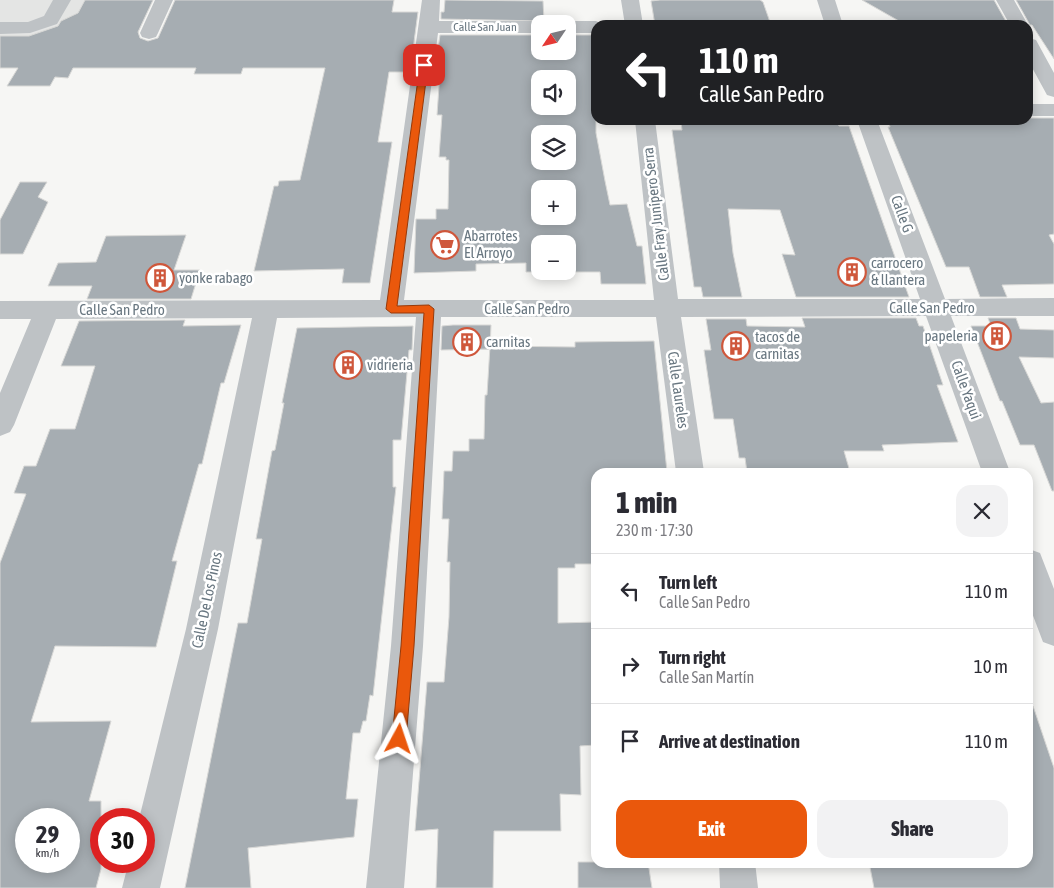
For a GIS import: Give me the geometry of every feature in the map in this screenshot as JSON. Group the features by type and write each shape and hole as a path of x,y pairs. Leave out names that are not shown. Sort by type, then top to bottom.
{"street":[{"path":"0,28 30,27 51,20 62,0"},
{"path":"149,33 164,0"},
{"path":"391,309 431,0"},
{"path":"630,0 633,20"},
{"path":"826,0 832,20"},
{"path":"1005,0 1015,20"},
{"name":"Calle San Juan","path":"429,27 531,27"},
{"path":"576,27 591,27"},
{"path":"1033,51 1054,90"},
{"path":"1033,110 1054,110"},
{"name":"Calle Fray Junípero Serra","path":"646,125 667,308"},
{"name":"Calle G","path":"869,125 936,308"},
{"name":"Calle San Pedro","path":"0,310 1054,307"},
{"name":"Calle Laureles","path":"667,308 689,468"},
{"name":"Calle Yaqui","path":"936,308 995,468"},
{"path":"385,888 407,646 429,309"},
{"path":"0,425 47,310"},
{"name":"Calle De Los Pinos","path":"141,888 202,629 266,310"},
{"path":"1033,573 1054,632"},
{"path":"737,868 739,888"}],"shaded area":[{"path":"0,0 153,0 122,68 0,68"}],"building":[{"path":"85,0 153,0 138,32 140,38 148,41 158,38 175,0 394,0 392,12 418,12 410,72 389,72 378,142 392,142 370,283 342,283 344,269 254,271 274,186 278,186 279,181 300,180 325,68 243,68 241,74 194,74 196,68 73,68 68,78 55,77 50,86 7,86 18,68 0,68 0,36 29,36 58,26 61,21 78,13"},
{"path":"445,0 543,1 544,15 531,15 531,21 441,19 441,12 444,12"},
{"path":"760,0 763,2 769,20 654,20 651,1"},
{"path":"862,0 994,0 1005,20 897,20"},
{"path":"1016,0 1054,0 1054,59 1033,27 1033,20 1027,20"},
{"path":"440,35 531,35 531,60 576,60 576,35 591,35 591,125 596,125 610,205 627,204 637,246 642,246 646,284 601,284 600,272 576,272 576,235 531,235 531,272 526,272 526,263 476,264 476,271 414,273 416,219 436,219 436,209 448,209 449,160 446,160 446,157 439,157 442,115 437,115 440,72 435,72"},
{"path":"1033,118 1054,118 1054,234 1049,235 1054,244 1054,284 1002,285 1007,297 980,297 969,267 946,267 888,127 890,127 889,125 1033,125"},
{"path":"681,125 849,126 909,297 796,297 782,254 795,255 780,210 728,209 733,253 742,297 703,297 701,287 694,287 672,130 682,130"},
{"path":"20,182 47,182 38,197 48,202 23,254 0,254 0,220"},
{"path":"186,235 174,270 200,270 191,299 87,299 92,286 48,286 58,263 96,262 106,236"},
{"path":"802,318 916,318 919,326 923,326 943,385 937,385 958,442 882,445 884,451 844,451 849,468 746,468 745,458 739,458 733,419 714,419 704,350 711,350 706,319 746,319 747,326 805,327"},
{"path":"988,318 1016,318 1020,329 1054,330 1054,358 1019,357 1041,403 1054,402 1054,491 1052,491 1034,445 1020,445 1002,401 1000,401 971,326 991,326"},
{"path":"185,320 183,326 241,325 224,383 221,383 202,464 199,464 172,561 177,561 156,647 55,646 31,722 111,721 89,801 101,801 101,808 90,808 90,873 100,873 96,888 0,888 0,563 26,494 14,493 24,466 36,466 50,429 75,429 95,366 61,366 79,321"},
{"path":"491,325 490,349 441,350 442,326"},
{"path":"413,326 412,350 409,350 401,440 393,440 393,487 396,487 373,696 370,695 366,721 363,721 360,733 353,733 346,799 358,799 354,837 248,848 251,888 185,888 238,623 247,623 262,539 256,539 272,451 275,450 297,328"},
{"path":"654,341 667,468 591,468 591,564 575,564 575,568 558,568 558,623 591,622 591,745 580,746 581,795 560,794 561,831 494,831 493,888 436,888 438,829 415,831 427,682 444,682 449,617 450,562 447,562 449,519 442,519 444,471 452,471 453,451 469,451 469,439 484,439 485,395 487,395 490,346 575,347 575,342"},
{"path":"1033,706 1054,768 1054,888 874,888 870,868 1033,868"},
{"path":"578,862 591,862 591,868 649,868 652,888 578,888"}],"place":[{"name":"Abarrotes El Arroyo","path":"445,245"},
{"name":"carrocero & llantera","path":"852,272"},
{"name":"yonke rabago","path":"160,278"},
{"name":"papeleria","path":"997,336"},
{"name":"carnitas","path":"467,342"},
{"name":"tacos de carnitas","path":"736,346"},
{"name":"vidrieria","path":"348,365"}],"route":[{"path":"399,739 407,646 429,309 391,309 424,65"}]}
